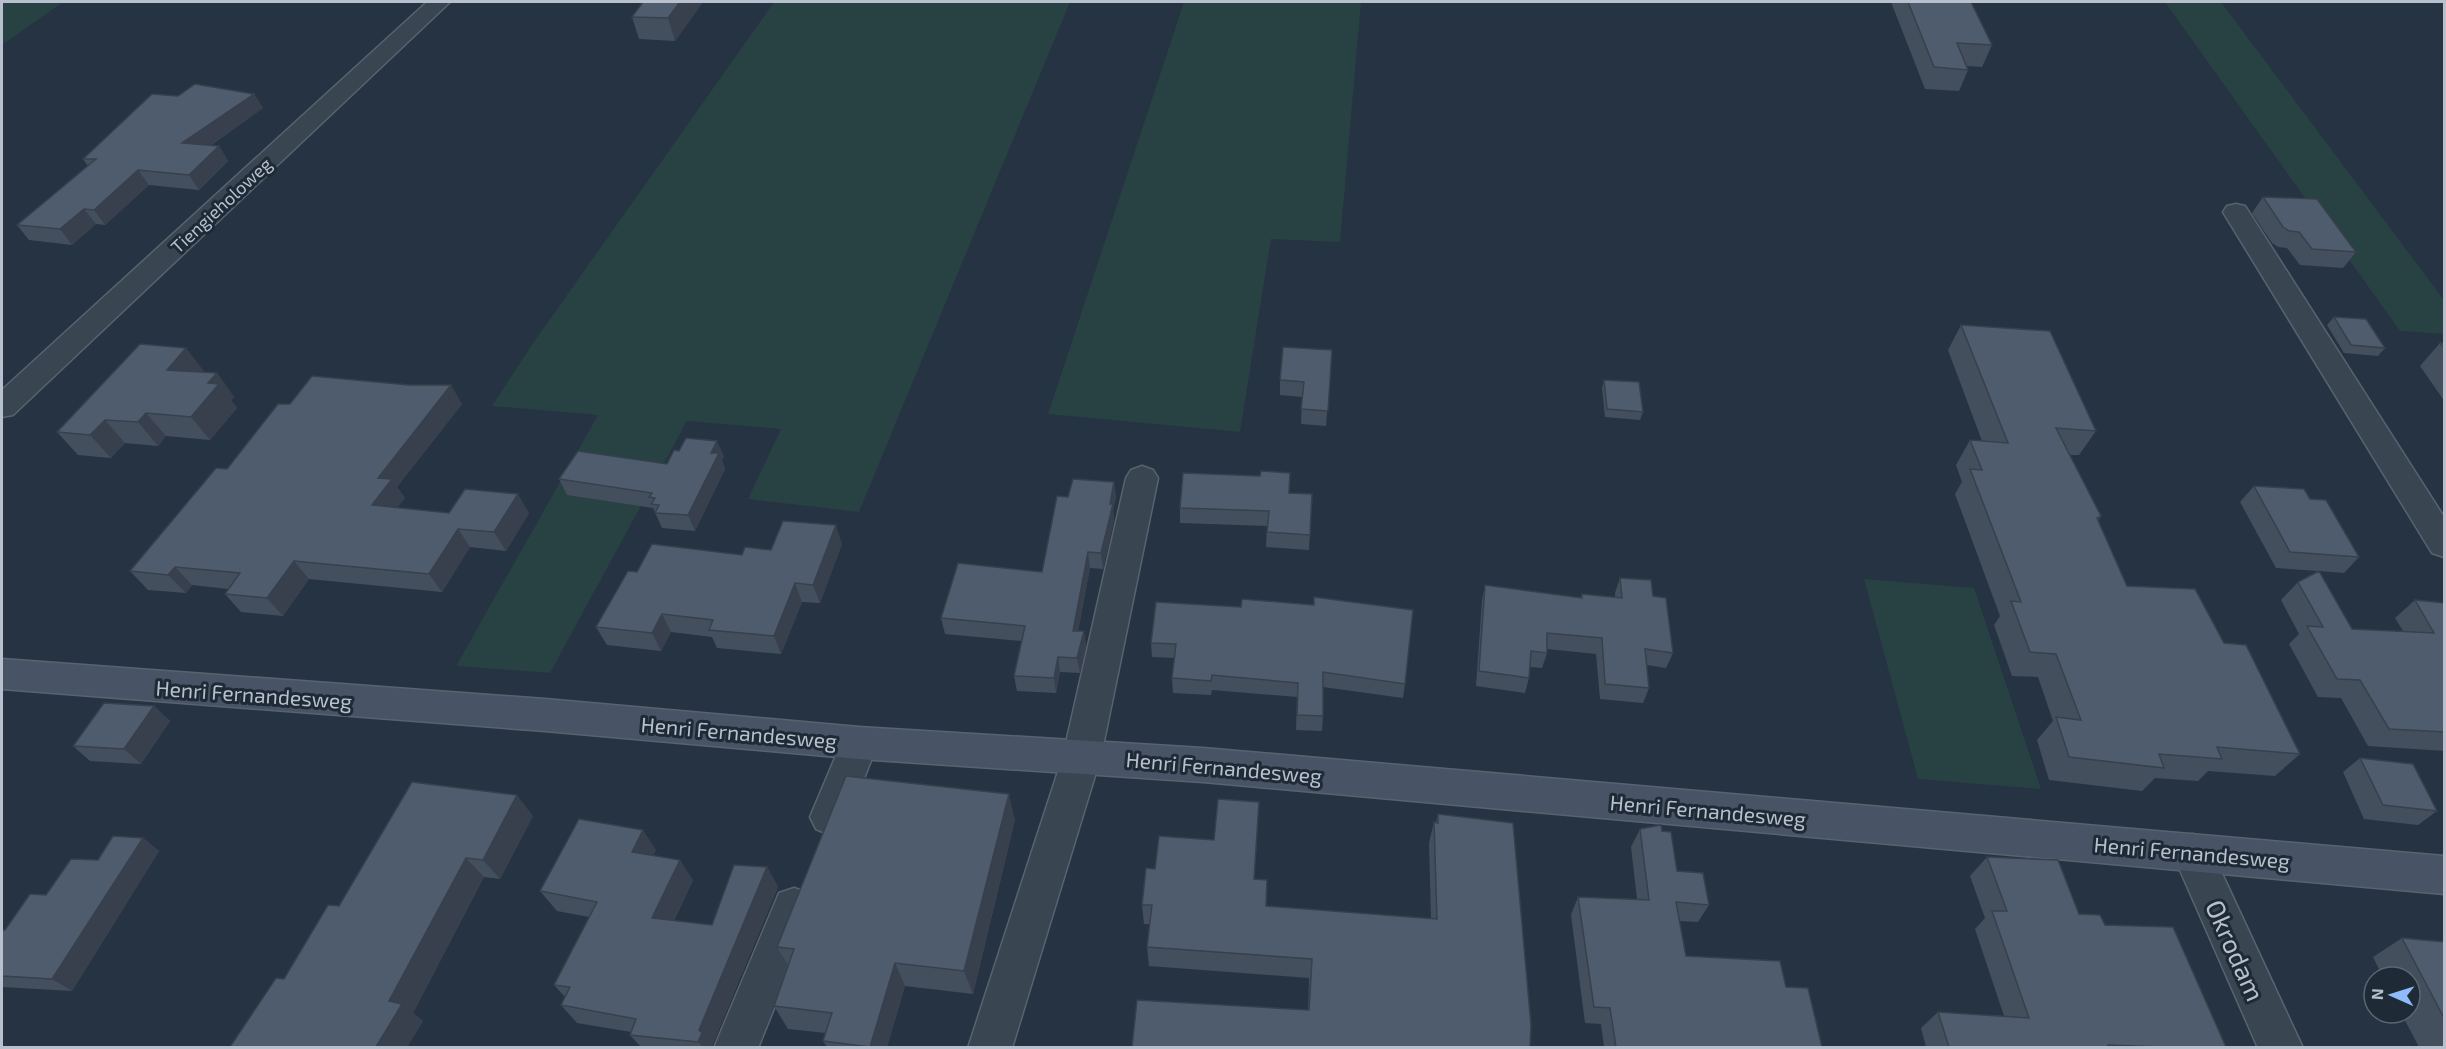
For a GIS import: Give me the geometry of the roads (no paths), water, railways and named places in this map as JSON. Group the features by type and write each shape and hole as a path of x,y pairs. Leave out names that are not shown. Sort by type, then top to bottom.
{"street":[{"name":"Tiengieholoweg","path":"2,407 439,2"},
{"path":"2236,212 2445,544"},
{"path":"990,1047 1082,756 1142,478"},
{"name":"Henri Fernandesweg","path":"2,674 545,715 859,743 1203,765 2445,875"},
{"path":"736,1047 859,743"},
{"name":"Okrodam","path":"2192,852 2281,1047"}]}
